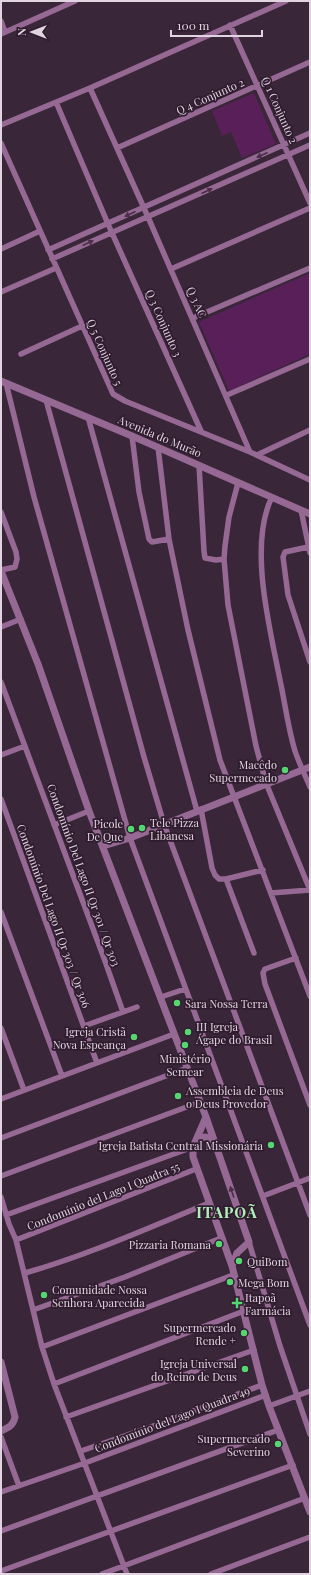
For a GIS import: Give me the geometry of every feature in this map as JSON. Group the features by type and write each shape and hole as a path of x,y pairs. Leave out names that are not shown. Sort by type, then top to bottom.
{"street":[{"path":"1,21 3,33 75,1"},
{"path":"1,125 90,88 286,1"},
{"name":"Q 1 Conjunto 2","path":"230,25 310,203"},
{"name":"Q 4 Conjunto 2","path":"118,148 310,62"},
{"name":"Q 3 AC","path":"90,88 227,395 250,452"},
{"name":"Q 3 Conjunto 3","path":"56,102 108,224 113,232 201,431"},
{"path":"48,250 310,133"},
{"name":"Q 5 Conjunto 5","path":"1,143 113,394 125,401 250,452"},
{"path":"52,259 310,145"},
{"path":"171,269 310,208"},
{"path":"1,249 40,231"},
{"path":"1,292 56,268"},
{"path":"193,318 310,268"},
{"path":"21,354 82,326"},
{"path":"227,395 310,359"},
{"path":"4,382 36,504 130,838 310,1325"},
{"name":"Avenida do Murão","path":"4,382 158,447 310,514"},
{"path":"46,400 144,757 164,824 310,1215"},
{"path":"88,417 199,810 215,875 219,879 226,879 263,870"},
{"path":"257,456 310,430"},
{"path":"132,436 139,492 149,539 152,542 169,540"},
{"path":"158,447 169,540 184,615 220,760 310,996"},
{"path":"250,452 310,480"},
{"path":"199,465 205,558 216,560 224,559"},
{"path":"238,483 229,517 224,559 226,594 230,618 256,746 266,783 310,890 271,893"},
{"path":"272,497 268,505 263,528 262,547 263,578 267,612 293,743 302,770 310,787"},
{"path":"301,510 310,553"},
{"path":"1,512 17,559 15,567 1,570 38,664 102,846 161,997 215,1142 249,1242 296,1396 310,1434"},
{"path":"308,547 288,550 285,552 283,557 288,595 310,662"},
{"path":"1,627 20,619"},
{"name":"Condomínio Del Lago II Qr 301 / Qr 303","path":"1,682 123,1012"},
{"path":"1,755 25,746"},
{"path":"102,846 130,838 266,783 310,767"},
{"name":"Condomínio Del Lago II Qr 303 / Qr 306","path":"1,799 97,1063"},
{"path":"54,825 89,811"},
{"path":"226,879 254,953"},
{"path":"1,912 62,1076"},
{"path":"296,958 265,969 263,973 265,984 310,1105"},
{"path":"161,997 185,988"},
{"path":"84,1026 137,1007"},
{"path":"1,1028 24,1090"},
{"path":"1,1099 174,1034"},
{"path":"1,1138 187,1068"},
{"path":"1,1176 200,1102"},
{"path":"206,1117 193,1147 192,1157 232,1266 233,1275 244,1311 262,1385 310,1512"},
{"path":"197,1138 206,1137 215,1142"},
{"path":"6,1215 193,1147"},
{"name":"Condomínio del Lago I Quadra 55","path":"16,1240 196,1169"},
{"path":"263,1196 310,1178"},
{"path":"1,1198 16,1240 42,1347 54,1384 127,1574"},
{"path":"25,1273 49,1266 128,1236 209,1203"},
{"path":"33,1310 125,1277 221,1238"},
{"path":"232,1266 237,1253 249,1242"},
{"path":"226,1252 237,1253"},
{"path":"42,1347 233,1275"},
{"path":"54,1384 244,1311"},
{"path":"66,1417 254,1350"},
{"path":"1,1362 4,1387 15,1417 14,1423 1,1431"},
{"name":"Condomínio del Lago I Quadra 49","path":"80,1450 156,1425 262,1385"},
{"path":"269,1406 310,1391"},
{"name":"Condomínio del Lago I Quadra 49","path":"1,1492 85,1463 266,1395"},
{"path":"1,1531 278,1430"},
{"path":"1,1437 19,1486"},
{"path":"1,1571 293,1465"},
{"path":"102,1574 305,1498"},
{"path":"211,1574 310,1537"}],"shaded area":[{"path":"254,93 276,144 242,158 231,132 222,136 212,111"},
{"path":"310,273 310,354 229,391 199,322"}],"place":[{"name":"Macêdo Supermecado","path":"285,770"},
{"name":"Tele Pizza Libanesa","path":"142,828"},
{"name":"Picole De Que","path":"131,829"},
{"name":"Sara Nossa Terra","path":"177,1003"},
{"name":"III Igreja Ágape do Brasil","path":"188,1032"},
{"name":"Igreja Cristã Nova Espeança","path":"134,1037"},
{"name":"Ministério Semear","path":"185,1045"},
{"name":"Assembleia de Deus o Deus Provedor","path":"178,1096"},
{"name":"Igreja Batista Central Missionária","path":"271,1145"},
{"name":"Pizzaria Romana","path":"219,1244"},
{"name":"QuiBom","path":"239,1261"},
{"name":"Mega Bom","path":"230,1282"},
{"name":"Comunidade Nossa Senhora Aparecida","path":"44,1295"},
{"name":"Itapoã Farmácia","path":"237,1303"},
{"name":"Supermercado Rende +","path":"244,1333"},
{"name":"Igreja Universal do Reino de Deus","path":"245,1369"},
{"name":"Supermercado Severino","path":"278,1444"}],"district":[{"name":"ITAPOÃ","path":"227,1212"}]}
